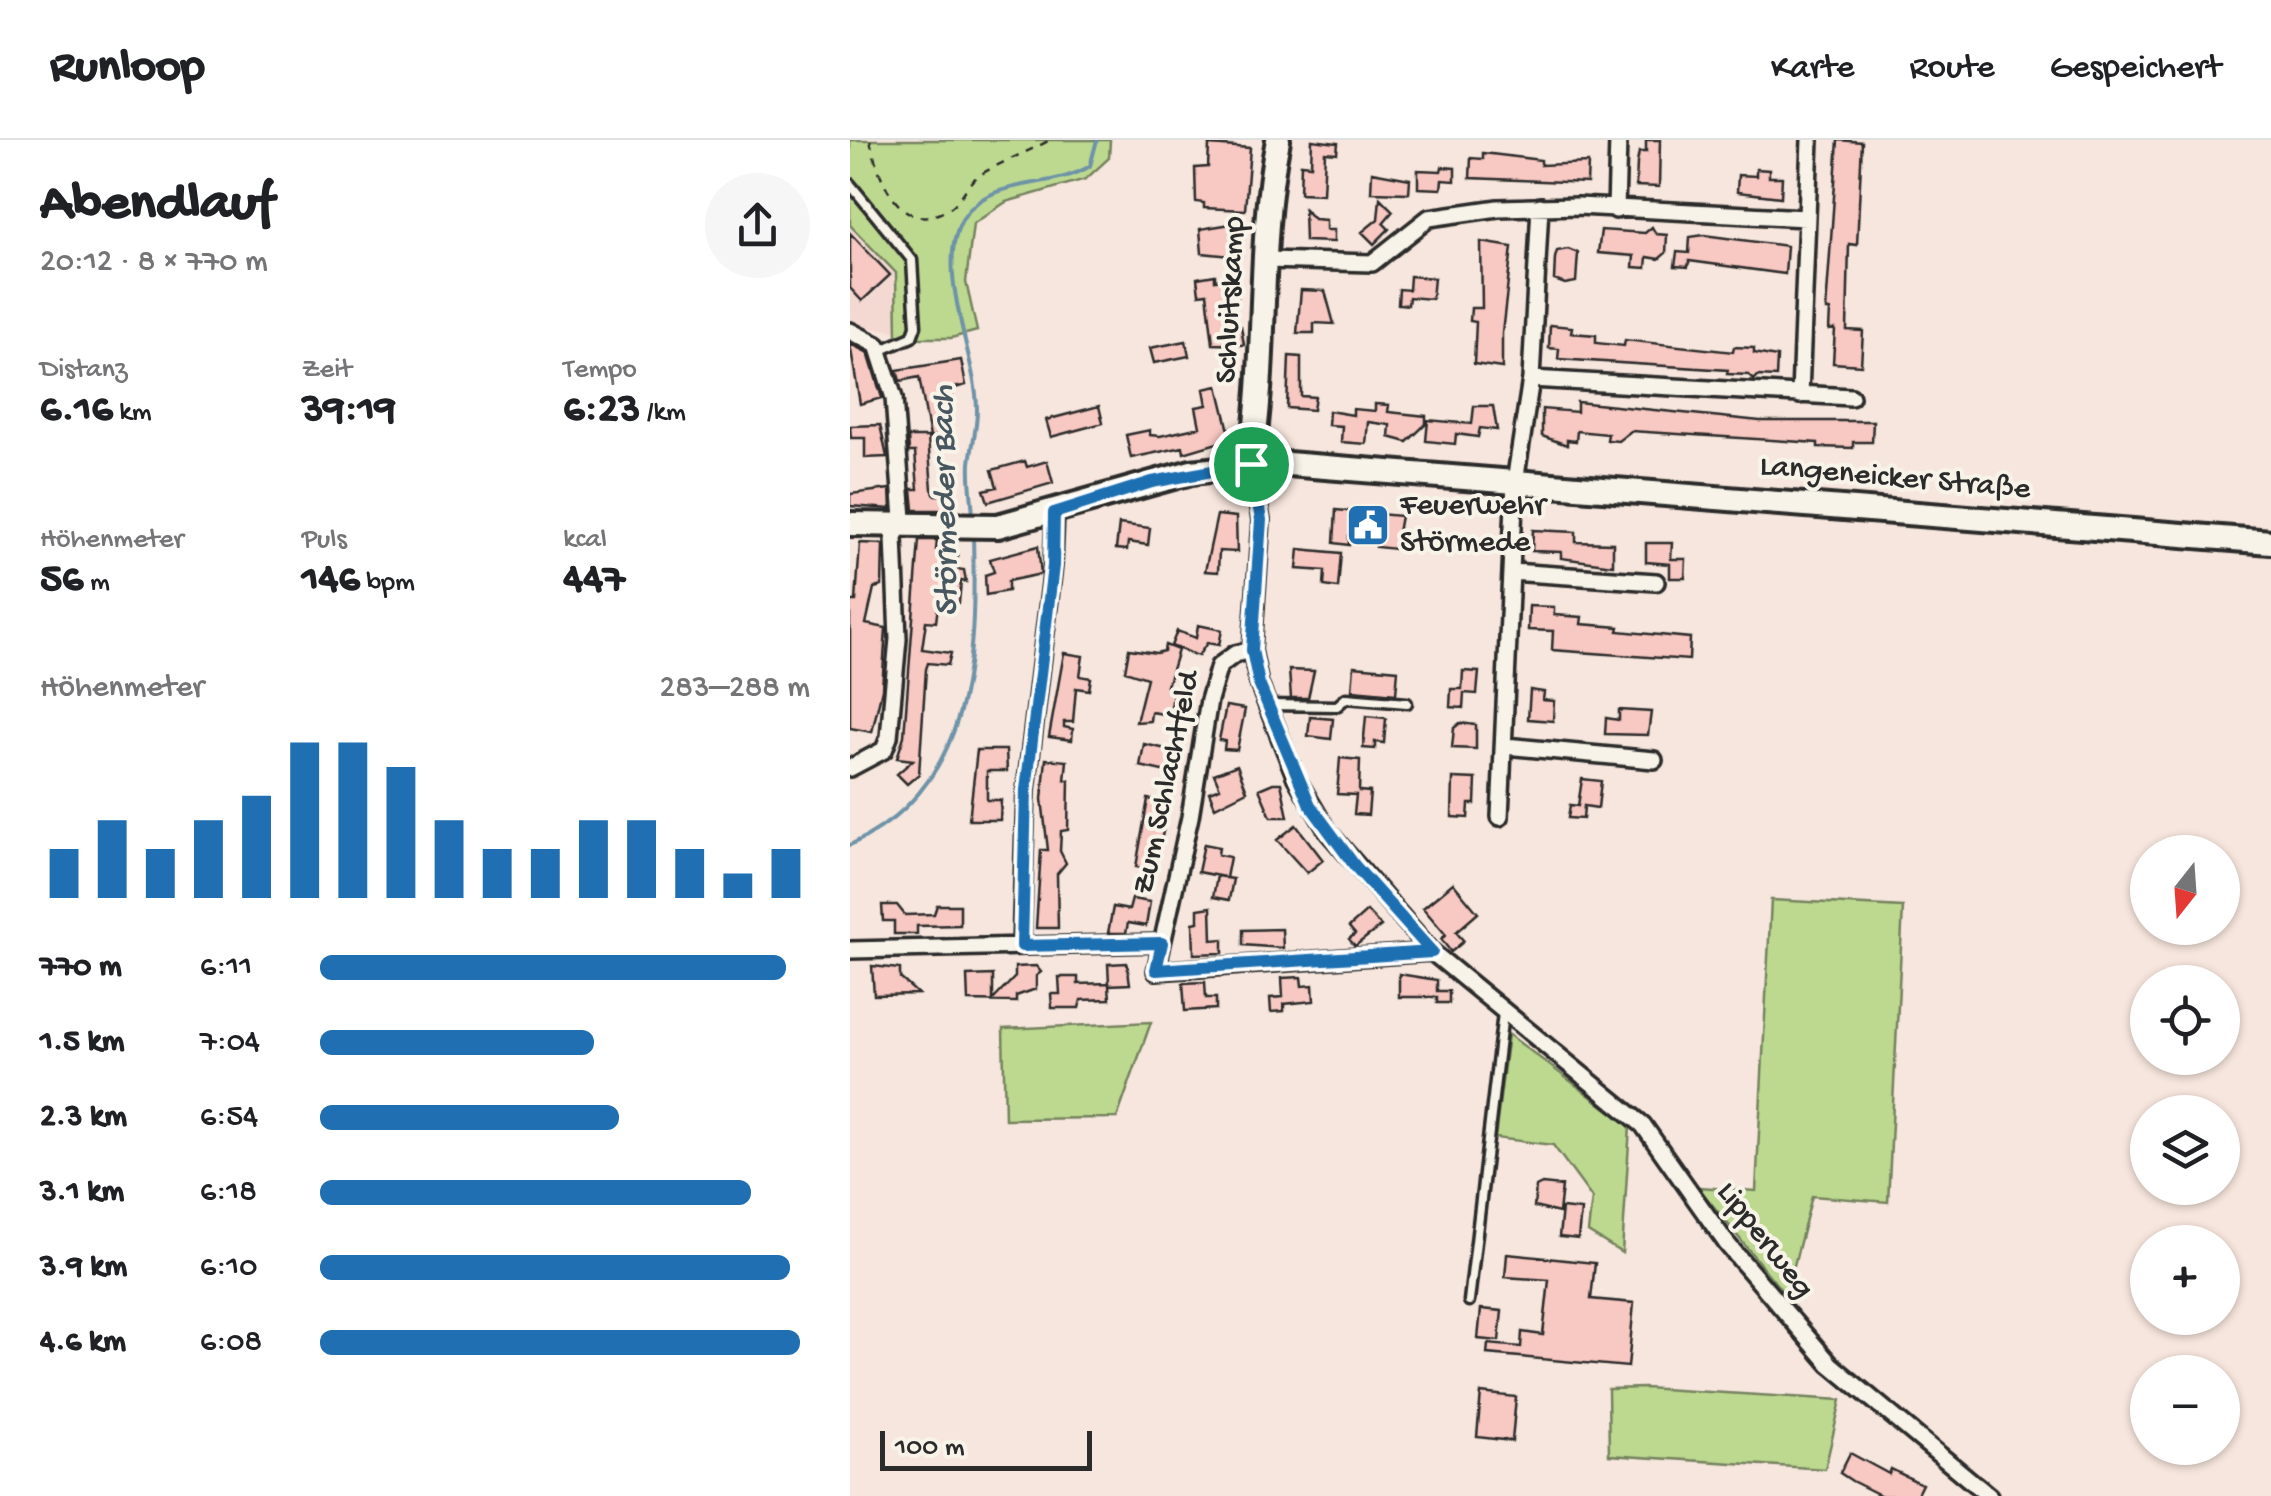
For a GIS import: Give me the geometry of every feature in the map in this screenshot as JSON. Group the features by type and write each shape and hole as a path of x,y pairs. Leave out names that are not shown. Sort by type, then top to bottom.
{"main road":[{"name":"Schluitskamp","path":"1251,464 1259,413 1278,140"},
{"name":"Langeneicker Straße","path":"850,524 898,528 998,526 1152,482 1251,464 2271,542"}],"street":[{"path":"1616,210 1618,140"},
{"path":"1800,395 1810,140"},
{"path":"1500,817 1514,482 1531,380 1540,206"},
{"path":"1267,260 1372,263 1385,257 1429,218 1540,206 1806,218"},
{"path":"850,331 868,336 879,351 894,398 903,519 894,537 898,639 889,737 884,750 850,768"},
{"path":"1531,380 1851,397"},
{"name":"Lipperweg","path":"1251,464 1262,552 1252,650 1268,705 1310,805 1355,866 1432,952 1642,1125 1726,1244 1830,1364 1989,1496"},
{"path":"1022,946 1026,790 1053,566 1054,513"},
{"path":"1511,572 1656,582"},
{"name":"Zum Schlachtfeld","path":"1252,650 1219,666 1156,970 1432,952"},
{"path":"1505,746 1654,760"},
{"path":"850,950 1162,943"}],"lane":[{"path":"850,184 912,260 916,326 912,337 879,351"},
{"path":"1268,705 1337,706 1346,698 1407,703"},
{"path":"1469,1301 1503,1013"}],"path":[{"path":"870,140 885,188 898,206 915,215 933,216 962,198 974,179 1050,140"}],"shaded area":[{"path":"850,199 932,325 894,331 850,325"}],"green space":[{"path":"850,140 1110,140 1109,158 1086,179 1006,202 973,224 966,282 977,331 951,338 897,338 896,273 850,225"},
{"path":"1771,900 1903,907 1888,1202 1812,1196 1786,1296 1698,1187 1756,1191"},
{"path":"1151,1022 1117,1118 1005,1119 1003,1029"},
{"path":"1508,1034 1630,1126 1622,1253 1588,1232 1592,1198 1553,1145 1495,1138"},
{"path":"1608,1389 1841,1400 1825,1469 1609,1455"}],"building":[{"path":"1312,140 1338,143 1337,153 1325,152 1323,194 1300,193 1301,164 1311,165"},
{"path":"1646,140 1660,140 1659,187 1636,186 1639,152 1646,152"},
{"path":"1838,140 1862,142 1857,245 1849,244 1847,330 1863,331 1861,365 1833,363 1835,329 1829,330 1830,310 1826,310"},
{"path":"1209,145 1250,148 1245,210 1204,208 1204,203 1196,202 1195,168 1208,167"},
{"path":"1483,153 1541,160 1541,165 1588,163 1587,183 1470,178 1471,158 1483,159"},
{"path":"1442,167 1455,168 1455,181 1442,180 1441,189 1418,188 1418,170 1441,171"},
{"path":"1756,169 1769,170 1769,177 1782,177 1781,197 1737,192 1738,175 1756,176"},
{"path":"1372,172 1410,179 1409,193 1371,192"},
{"path":"1380,198 1393,211 1383,223 1389,229 1374,244 1362,232 1378,219"},
{"path":"1304,209 1314,219 1326,220 1326,230 1334,230 1334,242 1305,241"},
{"path":"1231,224 1231,238 1243,239 1241,257 1202,253 1200,229"},
{"path":"1652,227 1656,234 1667,235 1666,253 1659,259 1647,257 1646,268 1633,267 1634,256 1598,253 1601,230 1645,233"},
{"path":"850,233 890,275 862,301 850,288"},
{"path":"1704,235 1787,246 1785,274 1689,261 1688,267 1675,266 1677,252 1689,253 1690,237"},
{"path":"1481,242 1512,247 1502,368 1474,364 1476,322 1470,321 1471,308 1482,308"},
{"path":"1568,249 1578,253 1576,282 1565,284 1554,280 1555,258 1557,251"},
{"path":"1215,275 1215,280 1236,277 1238,297 1232,297 1235,326 1241,326 1244,345 1213,344 1207,293 1199,294 1197,278"},
{"path":"1410,276 1434,278 1432,299 1409,297 1408,305 1398,304 1399,289 1409,290"},
{"path":"1301,290 1325,291 1334,324 1314,323 1314,333 1297,333"},
{"path":"1550,325 1572,327 1571,333 1596,335 1596,343 1624,346 1625,340 1733,352 1734,347 1754,348 1754,353 1777,357 1776,377 1758,376 1754,380 1749,375 1727,374 1728,370 1558,359 1559,349 1549,348"},
{"path":"1186,341 1189,356 1154,363 1150,348"},
{"path":"850,344 868,353 882,398 860,404"},
{"path":"1289,356 1301,357 1301,396 1315,397 1313,410 1287,408"},
{"path":"961,360 966,385 951,389 953,412 946,414 950,434 930,437 919,377 900,381 897,370"},
{"path":"1218,386 1231,439 1184,453 1183,447 1131,458 1126,435 1150,430 1150,435 1160,436 1200,427 1196,407 1207,405 1204,389"},
{"path":"1577,402 1760,421 1873,421 1872,442 1853,442 1853,448 1818,447 1818,443 1631,431 1618,441 1607,440 1608,434 1577,431 1576,441 1567,440 1567,445 1542,436 1542,409 1577,412"},
{"path":"1375,404 1389,405 1388,412 1426,416 1426,424 1407,442 1389,437 1390,425 1368,422 1366,444 1341,442 1342,426 1328,425 1329,411 1353,415 1353,409 1375,411"},
{"path":"1099,406 1103,423 1051,437 1046,420"},
{"path":"1474,406 1493,406 1497,430 1480,428 1478,437 1456,434 1455,444 1426,441 1428,420 1472,424"},
{"path":"880,425 887,457 865,458 865,438 851,438 850,426"},
{"path":"908,437 928,437 932,489 935,495 944,495 945,510 914,510 912,489 918,489 915,452 909,452"},
{"path":"1025,461 1027,467 1047,461 1053,483 988,502 984,490 997,487 992,470"},
{"path":"890,489 891,509 850,506 850,494"},
{"name":"Feuerwehr Störmede","path":"1336,510 1401,516 1395,549 1376,547 1377,539 1349,536 1349,545 1334,543"},
{"path":"1217,515 1236,517 1237,552 1219,551 1218,572 1205,571"},
{"path":"1119,524 1150,528 1148,545 1128,542 1127,550 1116,549"},
{"path":"1533,530 1576,532 1576,542 1613,543 1613,565 1561,558 1561,552 1532,551"},
{"path":"919,540 937,540 936,550 958,553 956,569 964,570 966,582 961,581 959,603 938,606 936,622 926,621 922,649 951,653 948,665 928,663 919,774 907,784 897,774 913,760 897,758 904,736"},
{"path":"860,543 883,544 882,586 874,588 866,624 886,628 882,689 872,732 850,728 850,601 856,601"},
{"path":"1646,543 1672,543 1671,559 1686,559 1685,578 1670,578 1670,564 1646,562"},
{"path":"1038,546 1041,574 1008,581 1008,591 986,595 985,575 994,572 990,559"},
{"path":"1299,549 1341,553 1338,588 1324,586 1325,571 1297,569"},
{"path":"1529,606 1554,607 1554,615 1582,617 1581,624 1690,638 1689,660 1552,650 1553,631 1528,630"},
{"path":"1198,625 1222,630 1219,645 1207,643 1198,656 1171,646 1177,631 1196,638"},
{"path":"1165,645 1178,650 1167,686 1174,687 1170,715 1151,712 1150,721 1136,722 1147,678 1125,671 1129,649 1156,653 1164,651"},
{"path":"1064,653 1083,656 1080,676 1091,678 1089,690 1076,688 1073,722 1064,722 1064,727 1073,729 1072,740 1049,737"},
{"path":"1354,666 1398,670 1396,694 1352,690"},
{"path":"1289,670 1314,671 1308,698 1291,698"},
{"path":"1463,671 1479,672 1477,694 1464,693 1463,708 1450,707 1451,689 1462,689"},
{"path":"1530,690 1544,692 1543,700 1554,701 1553,721 1528,719"},
{"path":"1226,706 1245,709 1237,750 1224,749 1225,741 1219,740"},
{"path":"1619,710 1651,712 1648,735 1605,734 1606,718 1619,720"},
{"path":"1366,716 1386,718 1384,743 1375,742 1375,749 1363,748"},
{"path":"1310,717 1333,719 1331,739 1308,736"},
{"path":"1460,723 1476,725 1476,749 1452,748 1454,728"},
{"path":"1144,744 1175,751 1171,773 1140,766"},
{"path":"977,750 1006,750 1007,771 987,771 987,800 1001,800 1000,820 969,820"},
{"path":"1340,758 1360,760 1359,791 1370,792 1368,815 1354,814 1356,795 1337,794"},
{"path":"1046,759 1067,761 1065,780 1069,780 1068,830 1061,831 1060,851 1066,863 1057,874 1058,928 1036,928 1041,850 1048,850 1042,799"},
{"path":"1237,765 1247,791 1215,807 1209,792 1220,788 1214,774"},
{"path":"1453,778 1476,779 1475,804 1469,804 1468,818 1452,817"},
{"path":"1582,779 1601,781 1598,808 1584,806 1583,819 1568,818 1570,805 1578,806"},
{"path":"1281,783 1288,817 1271,817 1259,789"},
{"path":"1148,799 1169,803 1155,870 1136,867"},
{"path":"1296,825 1323,860 1307,873 1277,840"},
{"path":"1204,844 1219,847 1218,855 1230,857 1226,878 1233,879 1229,900 1213,897 1217,876 1224,877 1198,872"},
{"path":"1453,883 1478,913 1456,932 1464,941 1451,952 1441,939 1446,935 1423,908"},
{"path":"1132,899 1150,902 1146,926 1128,923 1126,933 1108,933 1113,907 1129,910"},
{"path":"882,905 897,905 905,915 934,914 937,905 960,905 960,925 917,926 917,934 894,934 894,921 883,921"},
{"path":"1211,907 1212,940 1223,939 1223,953 1194,954 1193,923 1198,922 1198,909"},
{"path":"1367,911 1381,926 1355,946 1349,939 1355,934 1349,927"},
{"path":"1282,929 1283,948 1243,945 1243,930"},
{"path":"1127,963 1130,984 1109,985 1110,999 1081,1000 1079,1008 1052,1008 1051,994 1060,994 1059,977 1078,977 1078,984 1109,983 1108,964"},
{"path":"872,966 900,969 900,978 918,994 874,995"},
{"path":"1036,966 1041,972 1036,976 1036,989 1016,996 1016,1002 968,1001 967,976 993,975 993,1000 1015,977 1015,967"},
{"path":"1399,974 1437,980 1437,991 1449,991 1449,1003 1437,1003 1437,997 1399,997"},
{"path":"1301,977 1302,986 1313,985 1314,1001 1284,1004 1284,1011 1271,1012 1270,998 1283,997 1282,978"},
{"path":"1205,982 1206,998 1216,998 1216,1009 1185,1011 1183,983"},
{"path":"1562,1186 1559,1213 1534,1207 1536,1187"},
{"path":"1562,1208 1581,1210 1578,1239 1559,1237"},
{"path":"1507,1254 1595,1263 1591,1299 1634,1303 1628,1367 1487,1354 1488,1344 1521,1347 1522,1332 1543,1335 1549,1280 1505,1277"},
{"path":"1481,1309 1502,1311 1499,1341 1478,1339"},
{"path":"1481,1393 1516,1397 1512,1441 1477,1437"},
{"path":"1850,1453 1889,1474 1891,1469 1922,1484 1916,1496 1882,1496 1852,1481 1840,1473"}],"waterway":[{"name":"Störmeder Bach","path":"973,516 970,463 977,410 954,284 956,235 965,215 991,194 1059,178 1090,166 1097,140"},
{"name":"Störmeder Bach","path":"850,845 891,820 922,790 944,754 959,714 968,671 973,536"}],"place":[{"name":"Feuerwehr Störmede","path":"1368,525"}],"route":[{"path":"1251,464 1261,520 1262,552 1252,650 1259,684 1310,805 1355,866 1432,952 1361,960 1156,970 1162,943 1022,946 1026,790 1053,566 1054,513 1191,472 1251,464"}]}
